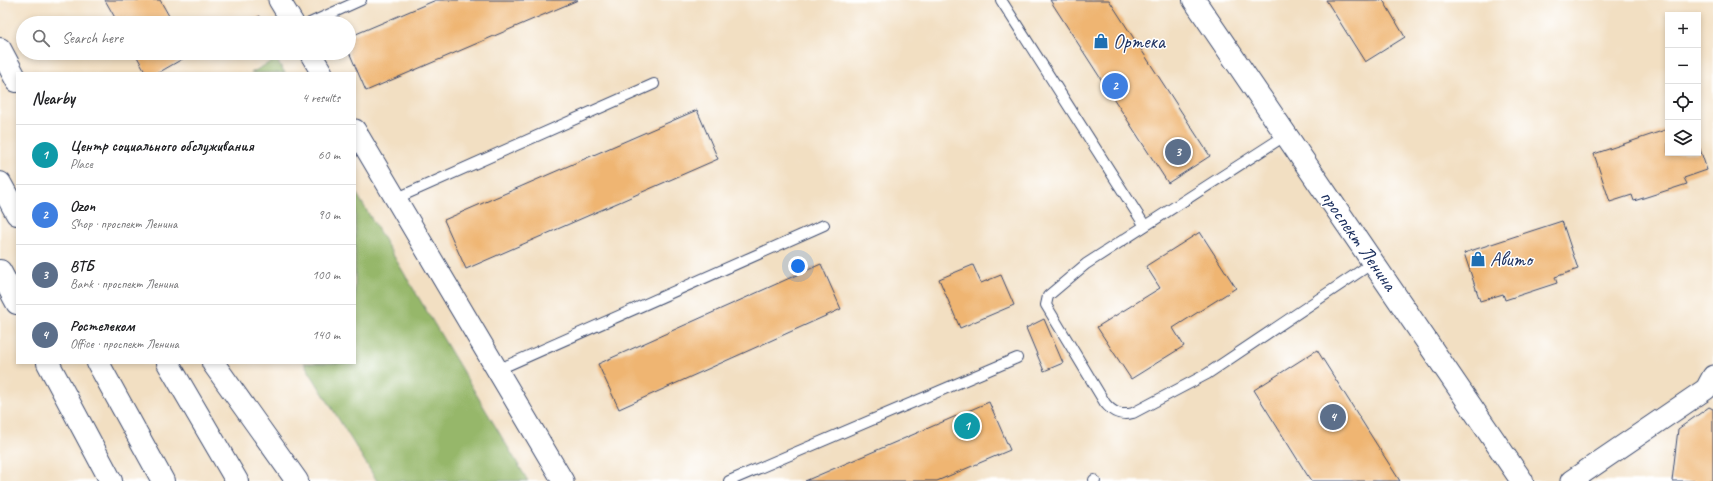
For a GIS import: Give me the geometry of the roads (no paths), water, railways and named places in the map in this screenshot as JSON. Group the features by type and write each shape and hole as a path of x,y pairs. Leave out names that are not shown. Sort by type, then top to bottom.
{"main road":[{"name":"проспект Ленина","path":"1194,0 1522,481"},
{"path":"0,49 16,78"},
{"path":"0,183 16,212"},
{"path":"0,271 16,301"},
{"path":"49,364 105,476"},
{"path":"99,364 163,481"},
{"path":"169,364 237,481"},
{"path":"214,364 297,481"}],"street":[{"path":"279,0 289,16"},
{"path":"314,60 321,72"},
{"path":"356,132 563,481"},
{"path":"1571,481 1706,389 1713,376"}],"lane":[{"path":"326,16 361,0"},
{"path":"1001,0 1146,226"},
{"path":"395,198 654,84"},
{"path":"1286,134 1086,264 1048,296 1046,305 1105,403 1112,411 1124,416 1133,413 1207,374 1374,262"},
{"path":"497,370 824,225"},
{"path":"729,481 1017,358"}],"place":[{"name":"Ортека","path":"1101,41"},
{"name":"Ozon","path":"1115,86"},
{"name":"ВТБ","path":"1178,152"},
{"name":"Авито","path":"1478,259"},
{"name":"Ростелеком","path":"1333,417"},
{"name":"Центр социального обслуживания","path":"967,426"}]}
